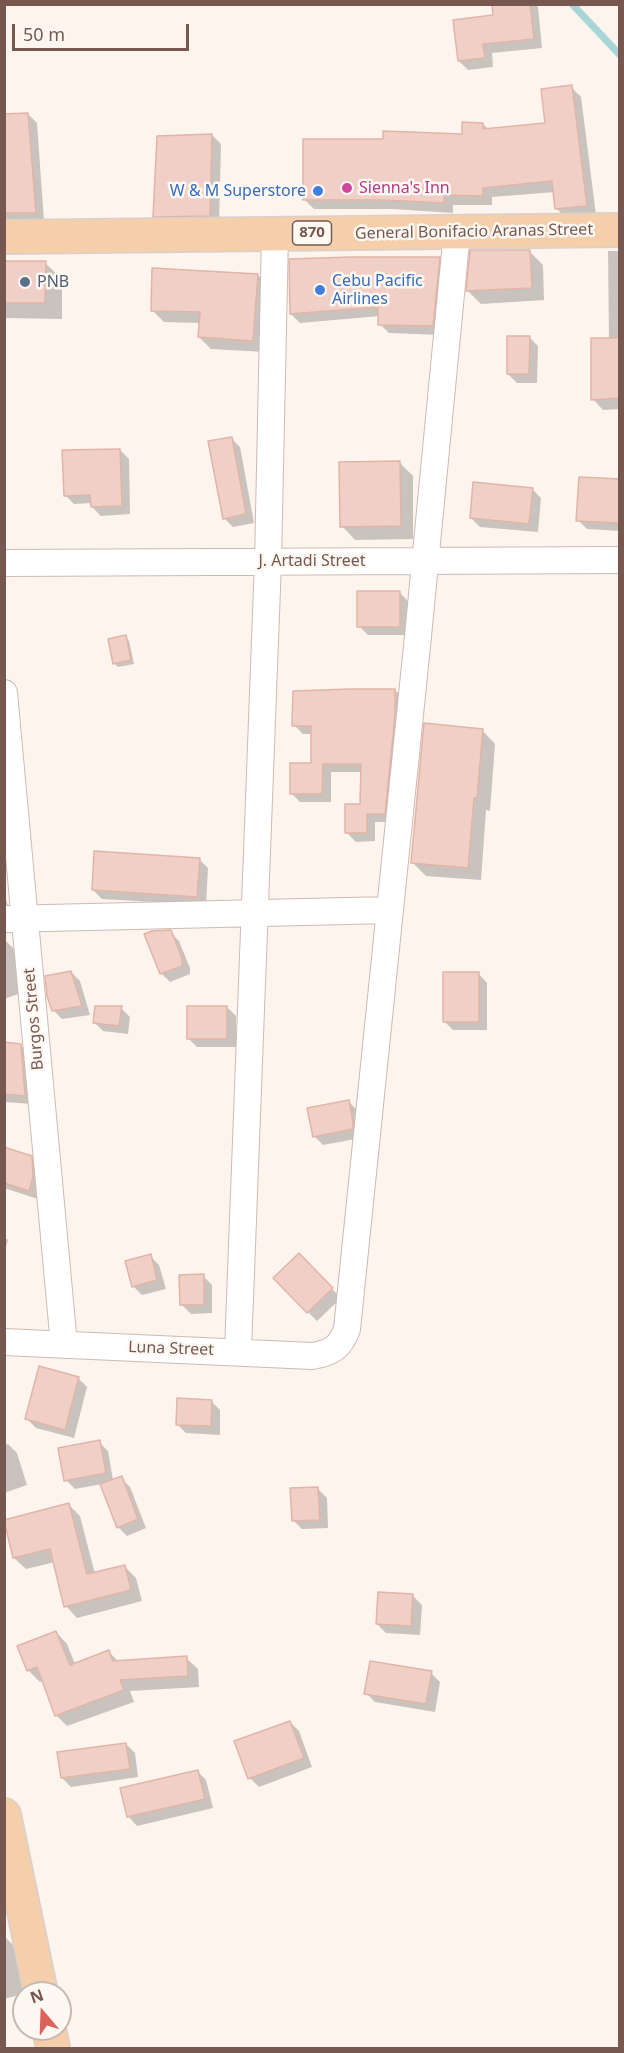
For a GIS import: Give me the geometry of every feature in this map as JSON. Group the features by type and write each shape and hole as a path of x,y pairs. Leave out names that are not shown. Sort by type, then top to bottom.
{"main road":[{"name":"General Bonifacio Aranas Street","path":"4,237 620,230"},
{"path":"4,1815 39,1981"}],"street":[{"path":"15,919 390,910 457,232"},
{"path":"238,1351 268,562 275,234"},
{"name":"J. Artadi Street","path":"4,563 620,560"},
{"name":"Burgos Street","path":"4,693 15,919 64,1345"},
{"name":"Luna Street","path":"4,1342 312,1356 336,1349 343,1341 347,1329 390,910"}],"building":[{"path":"492,4 530,4 534,39 483,44 485,58 458,61 453,20 493,15"},
{"path":"572,85 587,206 555,209 552,181 483,188 483,196 444,195 444,203 303,200 303,139 383,139 383,131 462,134 462,122 483,123 483,129 545,123 541,89"},
{"path":"28,113 36,213 4,213 4,114"},
{"path":"212,134 210,216 153,217 157,136"},
{"path":"470,250 530,250 532,288 466,291"},
{"path":"440,257 433,326 378,325 378,307 290,314 289,259"},
{"name":"PNB","path":"4,261 46,261 45,303 4,303"},
{"path":"152,268 258,274 253,341 198,337 200,312 151,311"},
{"path":"507,336 530,336 529,374 507,374"},
{"path":"591,338 620,338 620,398 591,400"},
{"path":"232,437 246,514 223,519 208,441"},
{"path":"120,449 122,506 91,507 90,495 64,496 62,450"},
{"path":"400,461 401,526 340,527 339,462"},
{"path":"579,477 620,479 620,523 576,521"},
{"path":"473,482 533,488 529,524 470,518"},
{"path":"357,591 400,591 400,627 357,627"},
{"path":"126,635 131,660 113,664 108,639"},
{"path":"395,689 395,715 385,814 367,814 367,833 345,833 345,804 360,804 361,764 323,764 322,794 290,794 290,763 311,763 311,726 292,726 293,691"},
{"path":"424,723 483,729 468,868 411,863"},
{"path":"94,851 200,858 197,897 92,890"},
{"path":"171,930 182,958 182,966 160,974 144,934"},
{"path":"71,971 82,1006 52,1011 47,996 45,976"},
{"path":"443,972 479,972 479,1022 443,1022"},
{"path":"95,1006 122,1006 119,1026 93,1023"},
{"path":"187,1006 227,1006 227,1039 187,1039"},
{"path":"4,1042 21,1044 25,1096 4,1094"},
{"path":"349,1100 353,1129 313,1137 307,1108"},
{"path":"4,1147 32,1156 33,1177 29,1191 4,1183"},
{"path":"299,1253 333,1288 307,1313 273,1278"},
{"path":"151,1254 157,1280 132,1287 125,1261"},
{"path":"204,1274 204,1305 180,1305 179,1275"},
{"path":"39,1366 79,1377 65,1430 25,1419"},
{"path":"177,1398 212,1400 211,1426 176,1425"},
{"path":"100,1440 106,1473 64,1481 58,1448"},
{"path":"122,1476 138,1519 117,1528 100,1484"},
{"path":"318,1487 320,1520 292,1521 290,1488"},
{"path":"69,1503 87,1574 125,1565 131,1590 64,1607 50,1549 13,1558 4,1520"},
{"path":"378,1592 413,1594 411,1626 376,1624"},
{"path":"56,1631 70,1665 109,1650 113,1661 187,1656 188,1676 120,1680 124,1690 55,1716 37,1667 27,1671 17,1646"},
{"path":"370,1661 432,1671 426,1704 364,1694"},
{"path":"290,1721 304,1758 248,1779 234,1741"},
{"path":"126,1743 130,1769 61,1778 57,1752"},
{"path":"198,1770 205,1799 127,1817 120,1788"}],"waterway":[{"path":"572,4 620,55"}],"place":[{"name":"Sienna's Inn","path":"347,188"},
{"name":"W & M Superstore","path":"318,191"},
{"name":"PNB","path":"25,282"},
{"name":"Cebu Pacific Airlines","path":"320,290"}]}
